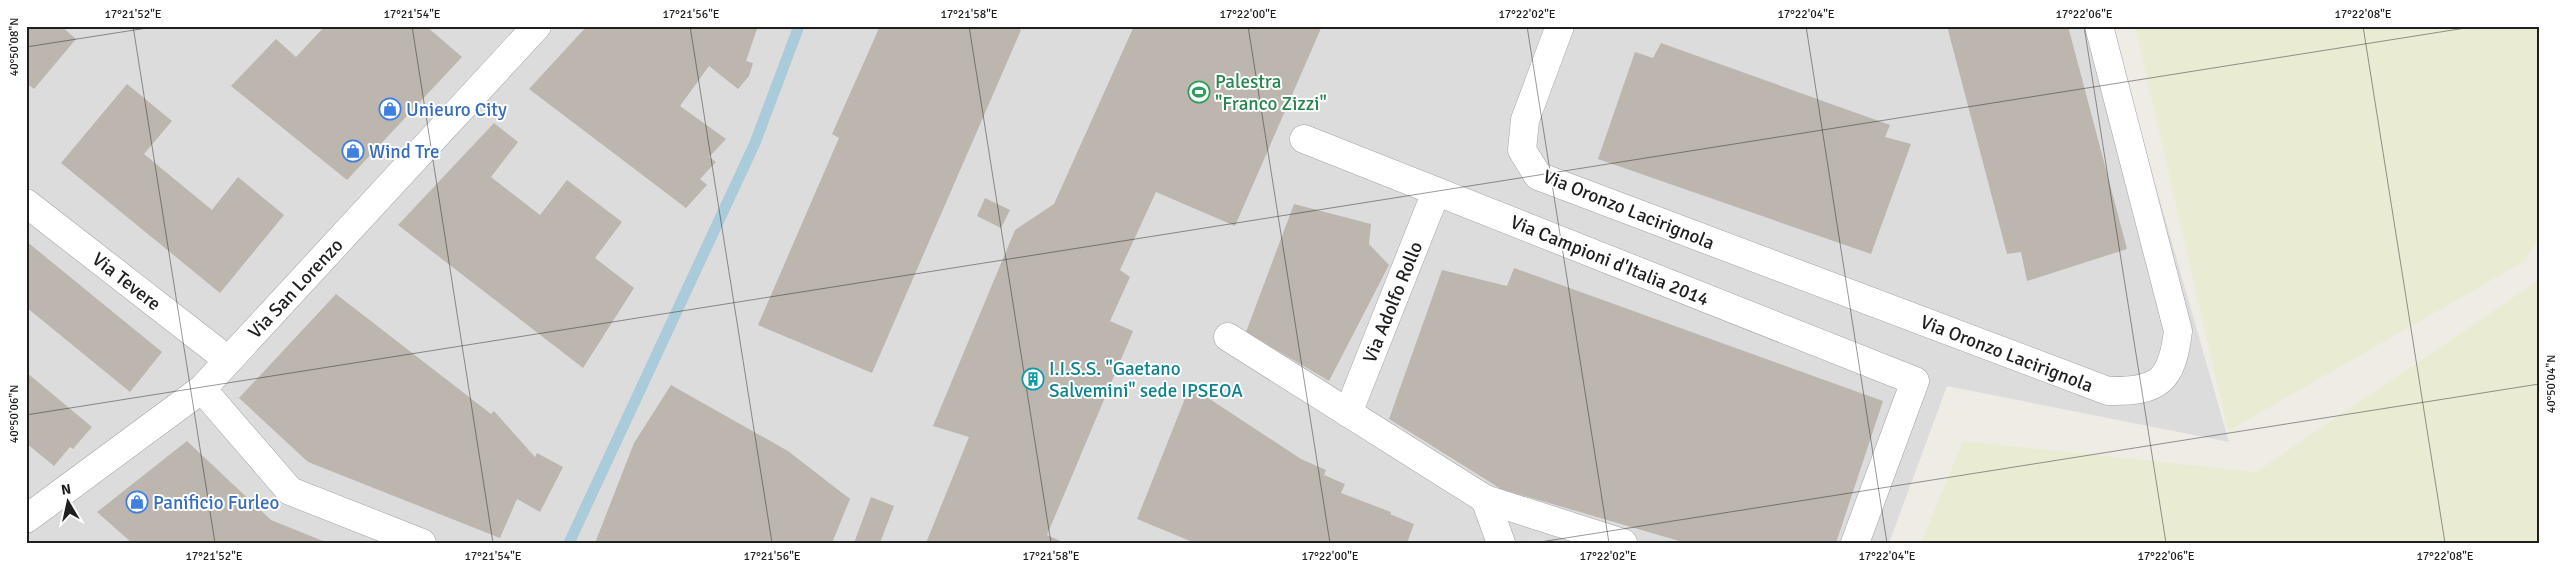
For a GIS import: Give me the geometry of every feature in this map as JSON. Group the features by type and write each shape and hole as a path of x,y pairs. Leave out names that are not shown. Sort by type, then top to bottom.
{"street":[{"name":"Via San Lorenzo","path":"26,519 35,515 202,389 537,26"},
{"name":"Via Oronzo Lacirignola","path":"1560,26 1526,120 1522,150 1538,176 2108,391 2134,392 2161,381 2174,359 2178,331 2099,26"},
{"name":"Via Campioni d'Italia 2014","path":"1304,139 1916,381 1855,543"},
{"name":"Via Adolfo Rollo","path":"1348,413 1436,192"},
{"name":"Via Tevere","path":"26,203 228,360"},
{"path":"1228,337 1485,499 1623,543"},
{"path":"202,389 290,491 422,543"},
{"path":"1485,499 1501,543"}],"shaded area":[{"path":"26,26 2110,26 2229,442 1947,386 1889,543 26,543"},
{"path":"1532,535 1544,538 1558,543 1521,543"}],"green space":[{"path":"2135,26 2539,26 2539,237 2525,261 2228,431"},
{"path":"2539,280 2539,543 1921,543 1963,441 2256,472"}],"building":[{"path":"26,26 61,26 76,39 34,89 26,83"},
{"path":"325,26 426,26 462,57 347,180 231,86 276,39 296,57"},
{"path":"587,26 758,26 746,61 753,63 749,76 738,89 709,66 680,106 726,139 709,157 716,162 700,179 707,185 686,208 529,89"},
{"path":"880,26 1015,26 1021,30 872,373 758,325 839,138 832,134"},
{"name":"I.I.S.S. \"Gaetano Salvemini\" sede IPSEOA","path":"1134,26 1322,26 1235,226 1156,192 1120,270 1130,277 1110,321 1133,331 1047,535 1065,543 926,543 969,437 933,426 1015,230 1054,204"},
{"path":"1947,26 2068,26 2127,249 2027,281 2021,252 2007,254"},
{"path":"1661,43 1890,125 1885,137 1911,144 1871,254 1598,159 1635,52 1653,58"},
{"path":"127,84 172,121 144,154 212,210 238,177 284,215 220,293 61,163"},
{"path":"494,123 518,142 491,177 540,215 567,180 622,222 595,258 634,288 583,368 398,225"},
{"path":"985,198 1010,210 1001,228 977,216"},
{"path":"1294,204 1371,224 1369,244 1389,265 1329,381 1246,332"},
{"path":"26,241 162,352 130,392 26,307"},
{"path":"1514,268 1883,401 1836,543 1686,543 1501,489 1389,419 1442,270 1507,286"},
{"path":"336,294 491,414 494,411 535,457 537,453 563,467 540,512 517,499 500,538 308,462 239,398"},
{"path":"26,372 92,427 73,449 70,447 54,466 26,443"},
{"path":"671,385 788,451 850,499 832,543 595,543 634,443"},
{"path":"1190,386 1301,459 1326,470 1324,475 1345,484 1341,493 1391,512 1390,514 1414,524 1407,543 1195,543 1137,519"},
{"path":"187,441 271,520 328,543 132,543 97,512"},
{"path":"871,497 894,506 880,543 854,543"}],"waterway":[{"path":"569,543 755,143 799,26"}],"place":[{"name":"Palestra \"Franco Zizzi\"","path":"1199,92"},
{"name":"Unieuro City","path":"390,109"},
{"name":"Wind Tre","path":"353,151"},
{"name":"I.I.S.S. \"Gaetano Salvemini\" sede IPSEOA","path":"1033,379"},
{"name":"Panificio Furleo","path":"137,502"}]}
